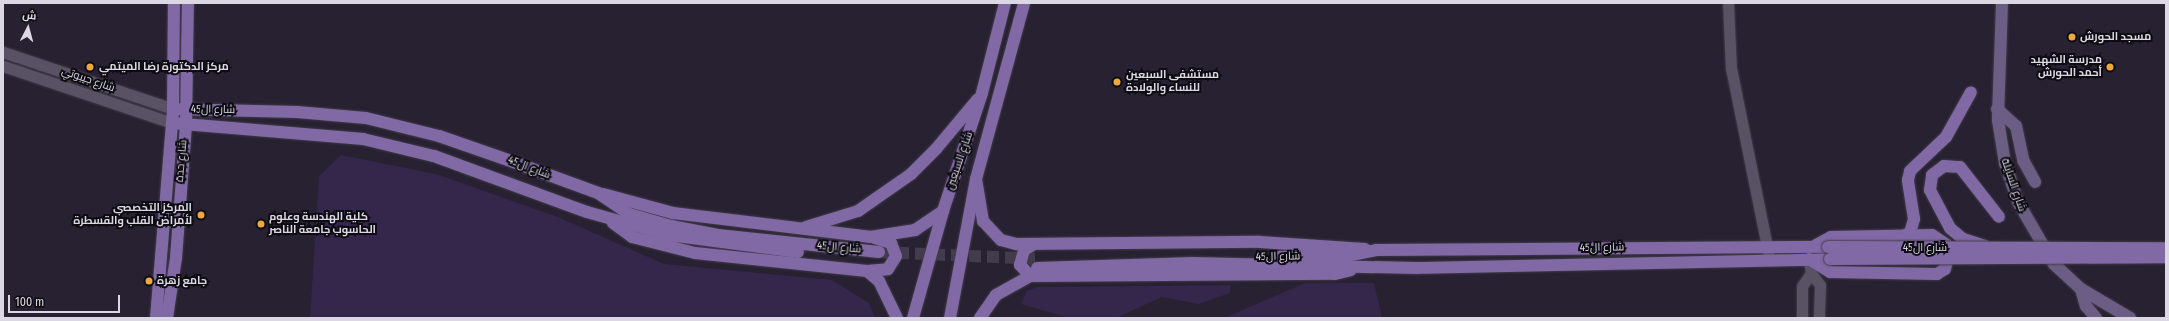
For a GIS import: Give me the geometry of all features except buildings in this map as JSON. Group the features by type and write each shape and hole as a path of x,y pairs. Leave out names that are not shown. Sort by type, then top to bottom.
{"main road":[{"name":"شارع حدة","path":"156,318 173,109 174,3"},
{"name":"شارع حدة","path":"167,318 176,258 186,124 188,3"},
{"name":"شارع السبعين","path":"914,318 943,211 982,94 1005,3"},
{"name":"شارع السبعين","path":"950,318 976,179 1024,3"},
{"name":"شارع السايلة","path":"2002,3 1998,109 2002,151 2021,209 2042,250 2081,289 2130,318"},
{"path":"1905,234 1910,233 1915,212 1909,185 1910,171 1946,137 1970,92"},
{"path":"797,229 858,211 911,174 936,150 982,94"},
{"name":"شارع ال45","path":"172,123 363,139 434,156 606,217 712,242 879,256 718,235 671,226 629,214 598,193 439,136 366,118 297,112 173,109"},
{"path":"1998,109 2016,126 2025,165 2036,182"},
{"path":"434,156 439,136"},
{"path":"1992,248 1963,239 1950,228 1930,190 1932,175 1944,166 1960,167 1999,216"},
{"path":"976,179 979,206 990,232 1001,240 1031,246 1260,242 1376,250"},
{"path":"598,193 632,199 673,212 797,229 870,237 891,243 896,256 888,268 867,271 695,253 632,237 606,217"},
{"path":"870,237 915,230 943,211"},
{"path":"1810,259 1830,272 1937,274 1945,269 1947,245 1941,239 1905,234 1831,236 1824,250"},
{"path":"1031,246 1024,250 1020,264 1035,268"},
{"name":"شارع ال45","path":"1035,268 1346,256 1376,250 1769,246 1824,250 2166,258"},
{"name":"شارع ال45","path":"1035,268 1335,274 1366,267 1810,259 1824,250 2166,248"},
{"path":"980,318 996,295 1035,268"},
{"path":"867,271 880,281 897,318"},
{"path":"2081,289 2086,306 2096,318"}],"street":[{"path":"1728,3 1731,68 1769,246 1769,260"},
{"name":"شارع جيبوتي","path":"3,52 173,109"},
{"name":"شارع جيبوتي","path":"3,66 172,123"},
{"path":"1810,259 1811,273 1820,285 1820,318"},
{"path":"1802,318 1802,286 1811,273"}],"shaded area":[{"path":"341,155 436,174 558,217 664,264 832,280 869,303 875,318 310,318 319,176"},
{"path":"1305,283 1374,283 1382,318 1224,318"},
{"path":"1230,285 1230,293 1199,304 1162,297 1116,318 1069,318 1021,304 1027,291 1037,287"}],"tunnel":[{"path":"879,252 1038,259"}],"place":[{"name":"مسجد الحورش","path":"2072,37"},
{"name":"مركز الدكتورة رضا الميتمي","path":"90,67"},
{"name":"مدرسة الشهيد أحمد الحورش","path":"2110,67"},
{"name":"مستشفى السبعين للنساء والولادة","path":"1117,82"},
{"name":"المركز التخصصي لأمراض القلب والقسطرة","path":"201,215"},
{"name":"كلية الهندسة وعلوم الحاسوب جامعة الناصر","path":"261,224"},
{"name":"جامع زهرة","path":"149,281"}]}
